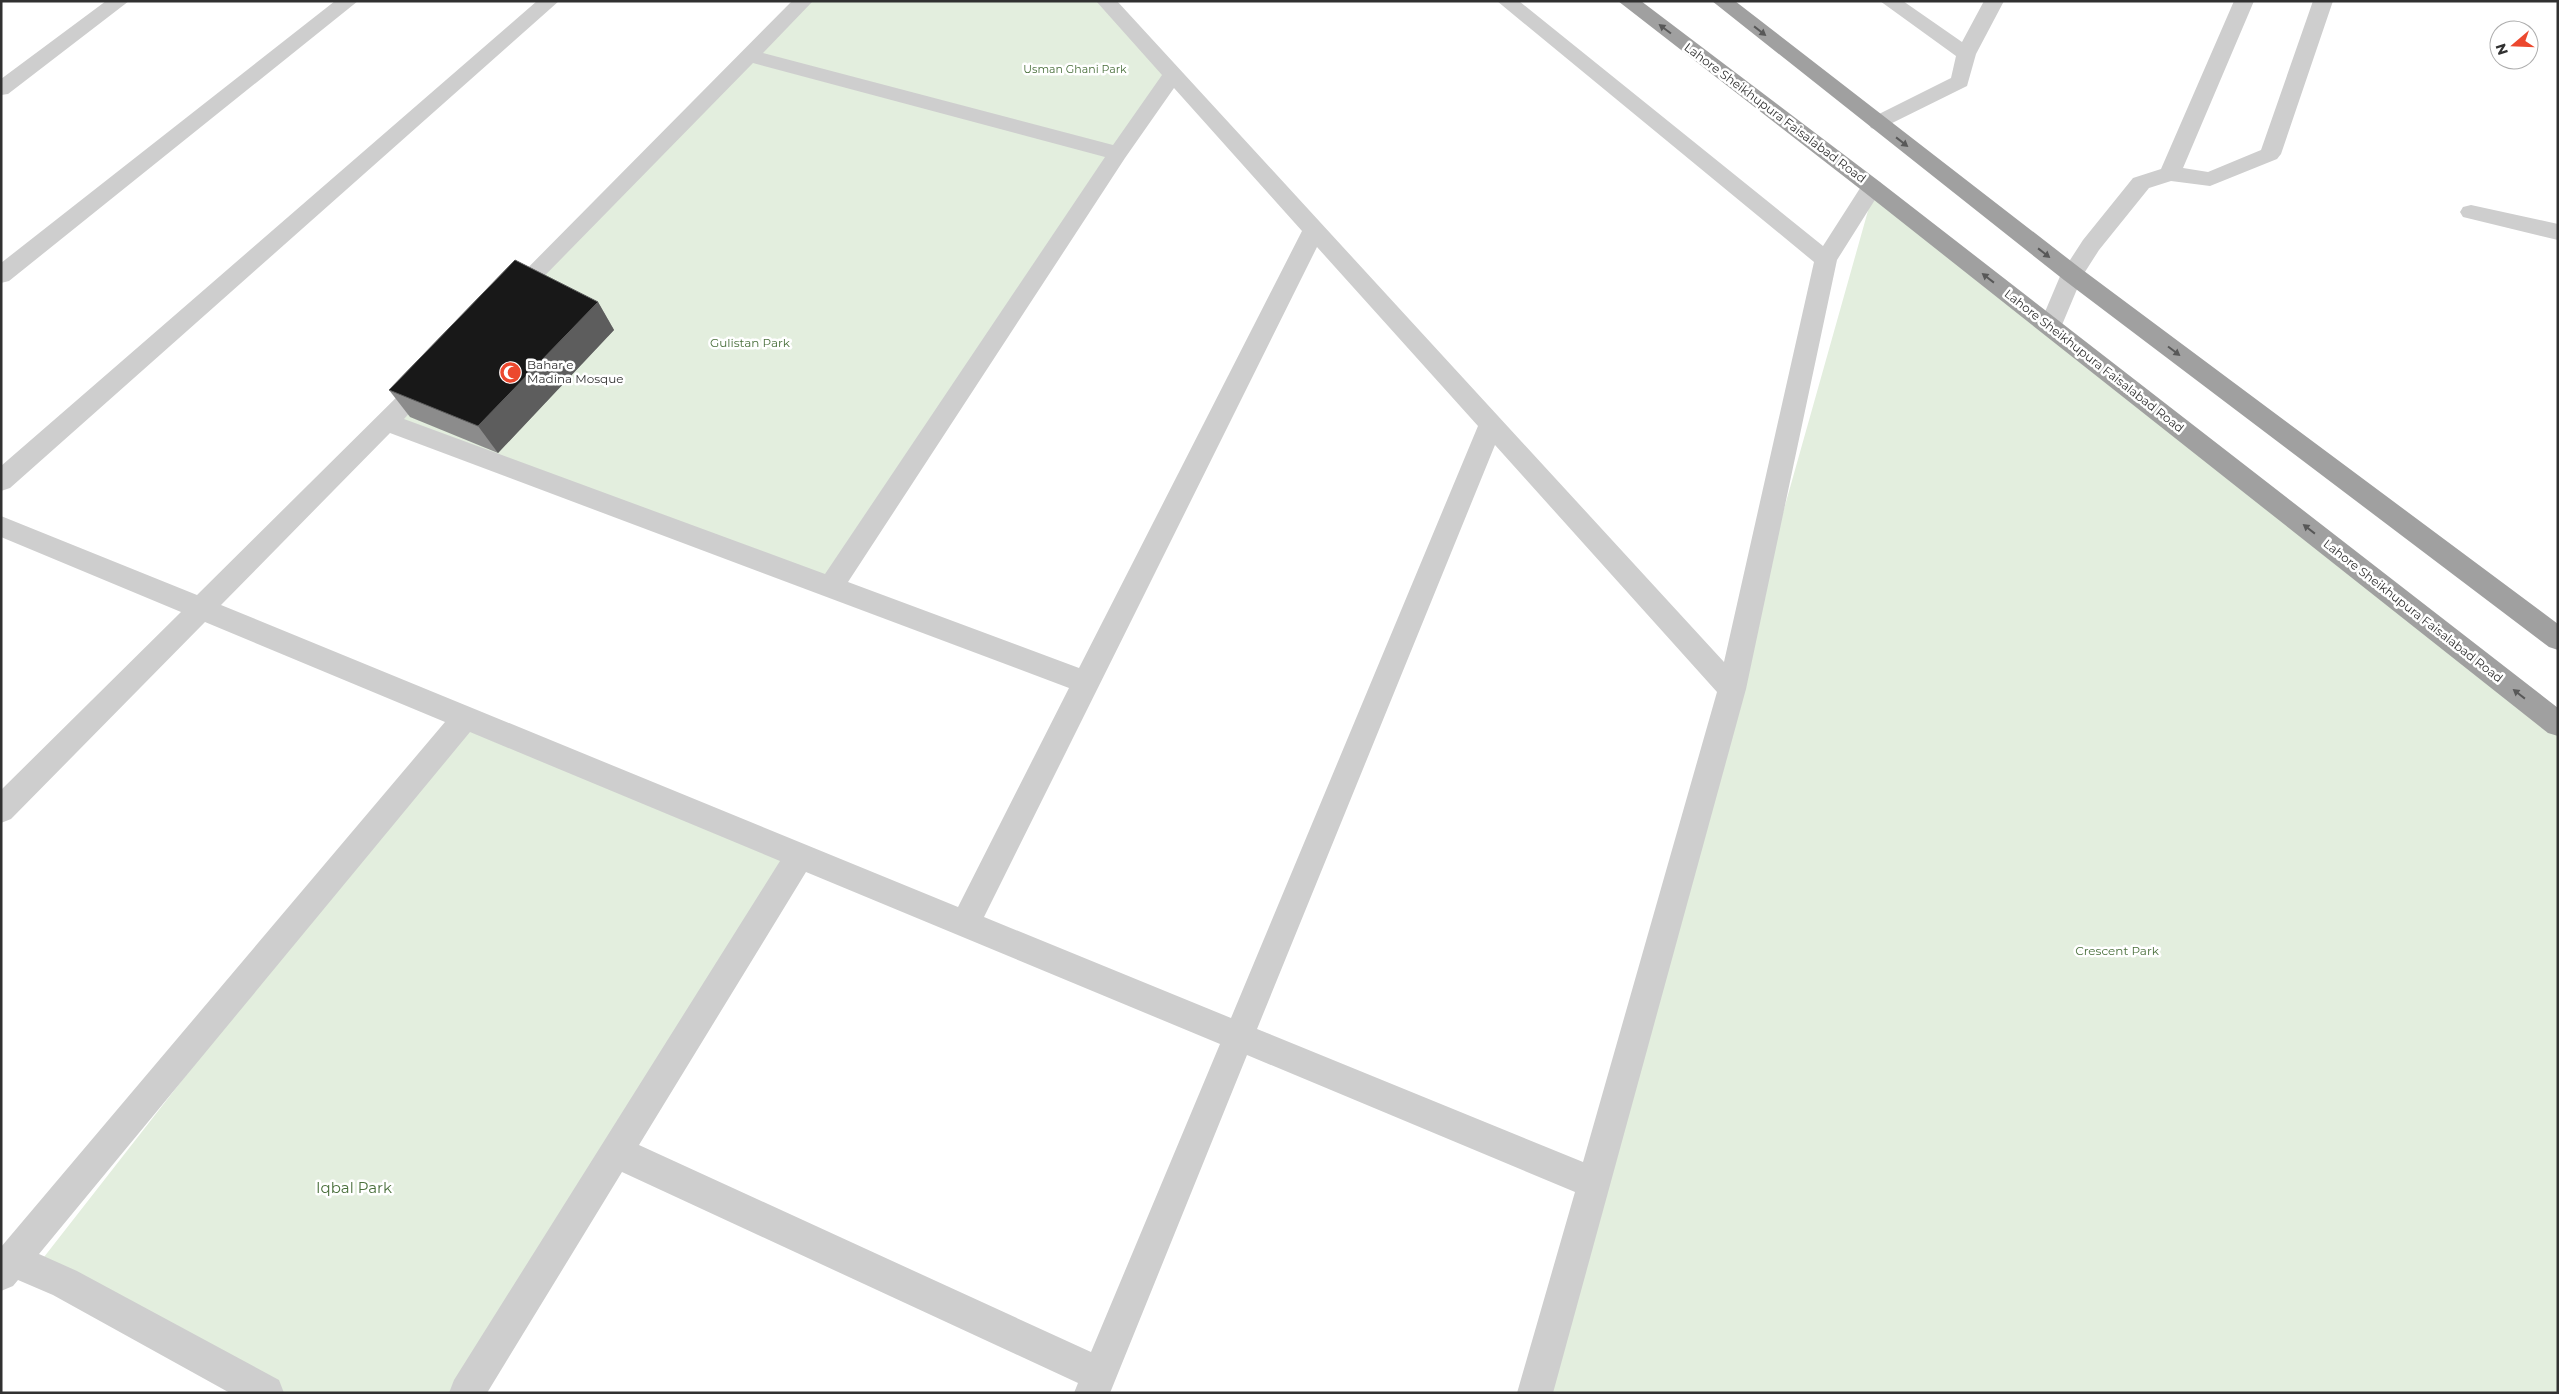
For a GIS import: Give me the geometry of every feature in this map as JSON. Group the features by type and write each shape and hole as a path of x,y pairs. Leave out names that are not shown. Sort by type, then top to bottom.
{"highway":[{"name":"Lahore Sheikhupura Faisalabad Road","path":"1628,1 1872,187 2558,724"},
{"path":"1722,1 2072,274 2558,639"}],"street":[{"path":"1,90 119,1"},
{"path":"3,270 348,1"},
{"path":"1,480 549,1"},
{"path":"491,317 803,1"},
{"path":"1106,1 1732,689"},
{"path":"1507,1 1826,260"},
{"path":"1890,1 1966,54"},
{"path":"1878,123 1960,81 1966,54 1994,1"},
{"path":"2170,174 2244,1"},
{"path":"2050,326 2072,274 2091,245 2141,183 2170,174 2210,179 2270,154 2323,1"},
{"path":"749,56 1118,153"},
{"path":"830,588 1118,153 1173,75"},
{"path":"1535,1393 1732,689 1826,260 1872,187"},
{"path":"2471,212 2558,232"},
{"path":"965,923 1314,230"},
{"path":"1,810 442,366"},
{"path":"386,422 1086,682"},
{"path":"616,1152 1096,1383 1491,424"},
{"path":"1,526 1594,1183"},
{"path":"266,1393 65,1283 7,1267 466,717"},
{"path":"467,1393 800,855"}],"green space":[{"name":"Usman Ghani Park","path":"805,1 1106,1 1173,75 1118,152 752,55"},
{"name":"Gulistan Park","path":"750,57 1116,153 830,587 389,421"},
{"name":"Crescent Park","path":"1873,193 2558,728 2558,1393 1535,1393"},
{"name":"Iqbal Park","path":"466,717 799,854 466,1393 268,1393 37,1266"}],"building":[{"path":"515,260 598,302 478,426 389,390"}],"place":[{"name":"Bahar e Madina Mosque","path":"511,372"}]}
